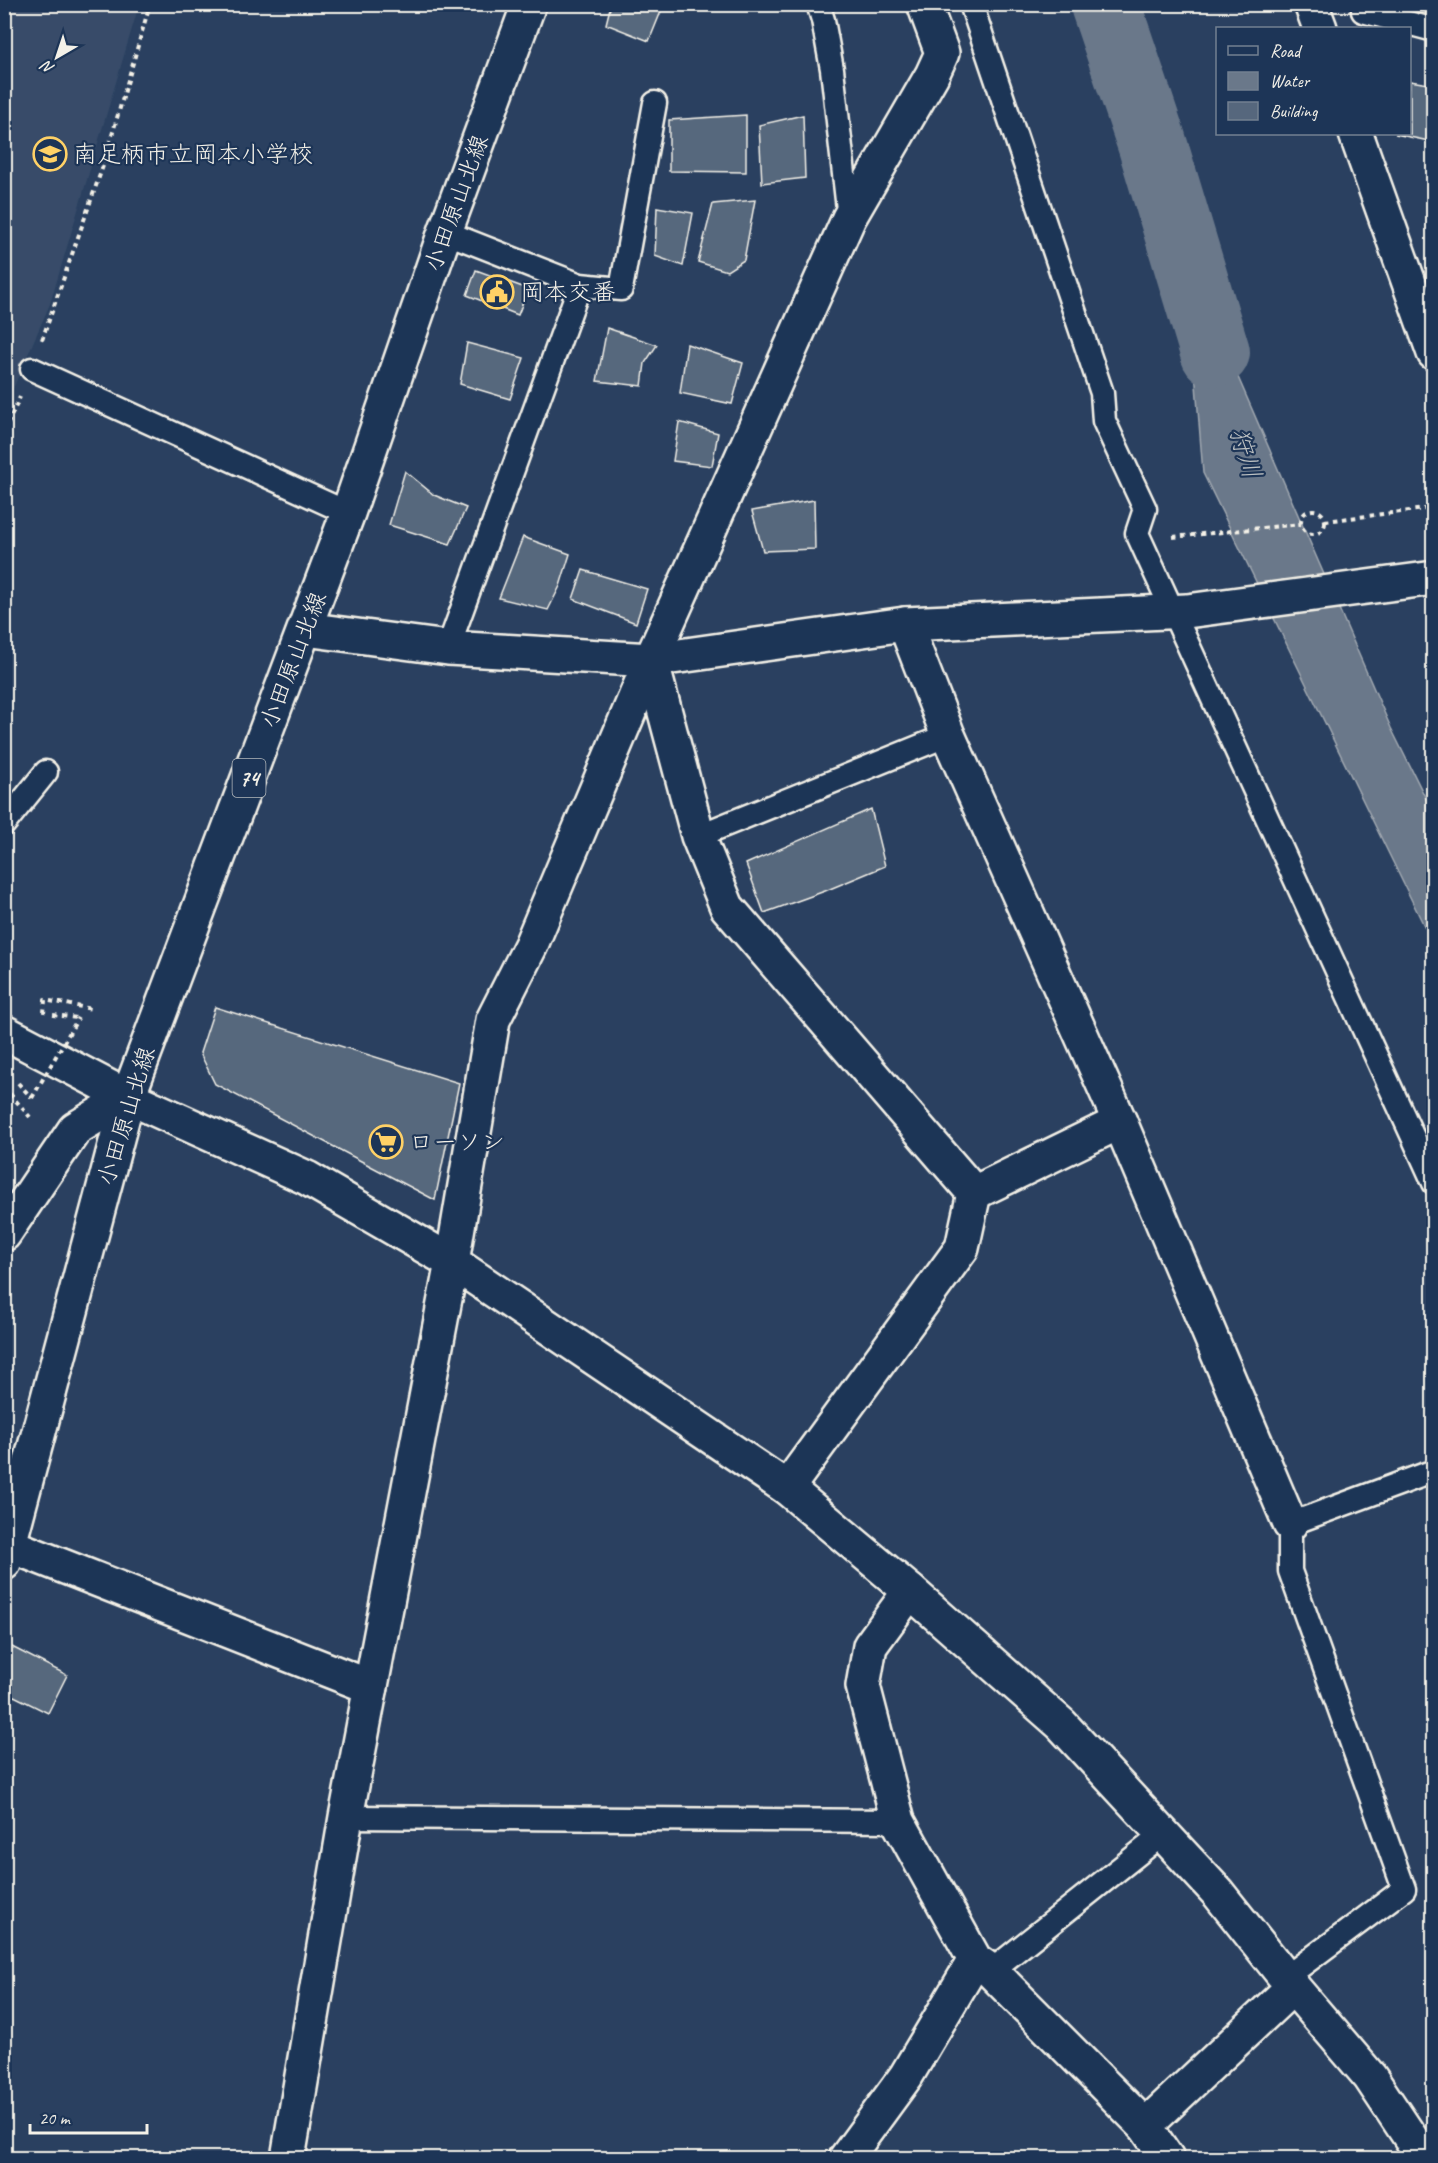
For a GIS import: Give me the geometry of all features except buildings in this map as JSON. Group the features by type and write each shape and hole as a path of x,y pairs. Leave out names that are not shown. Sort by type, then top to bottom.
{"street":[{"name":"小田原山北線","path":"7,1554 128,1097 348,513 445,232 529,4"},
{"path":"288,2158 346,1817 452,1262 493,1020 531,945 651,660 849,218 932,75 942,53 924,4"},
{"path":"1311,4 1320,27"},
{"path":"1356,135 1434,353"},
{"path":"305,629 448,648 651,660 905,624 1181,612 1434,578"},
{"path":"905,624 948,735 1120,1122 1290,1524"},
{"path":"651,660 698,836 727,907 974,1193"},
{"path":"4,1032 128,1097 307,1178 452,1262 788,1488 910,1591 1061,1724 1218,1893 1289,1983 1370,2077 1424,2158"},
{"path":"4,1234 75,1128 128,1097"},
{"path":"974,1193 1120,1122"},
{"path":"788,1488 962,1248 974,1193"},
{"path":"7,1554 371,1687"},
{"path":"910,1591 870,1646 863,1686 898,1821 983,1965 1145,2126 1168,2158"},
{"path":"846,2158 983,1965"},
{"path":"1145,2126 1289,1983"}],"lane":[{"path":"818,4 832,69 849,218"},
{"path":"971,4 1102,393 1104,421 1145,509 1137,533 1140,541 1181,612 1434,1183"},
{"path":"1363,11 1434,30"},
{"path":"445,232 580,285 621,289 655,103"},
{"path":"448,648 580,285"},
{"path":"32,369 348,513"},
{"path":"698,836 948,735"},
{"path":"4,824 46,772"},
{"path":"1289,1983 1404,1888 1290,1571 1290,1524 1434,1471"},
{"path":"346,1817 898,1821"},
{"path":"983,1965 1163,1834"}],"path":[{"path":"4,432 32,369 104,163 150,4"},
{"path":"1325,521 1434,508"},
{"path":"1312,510 1322,514 1325,521 1320,532 1312,534 1305,531 1301,524 1302,516 1312,510"},
{"path":"1140,541 1301,524"},
{"path":"11,1075 32,1098 78,1018 44,1014 45,1000 92,1009"},
{"path":"4,1087 30,1117"}],"shaded area":[{"name":"南足柄市立岡本小学校","path":"5,5 139,5 50,304 5,407"}],"water":[{"path":"1092,5 1132,5 1152,143"},
{"path":"1186,258 1391,728 1433,813 1433,944 1203,473"}],"waterway":[{"name":"狩川","path":"1105,4 1152,143 1215,352"}],"place":[{"name":"南足柄市立岡本小学校","path":"50,154"},
{"name":"岡本交番","path":"497,292"},
{"name":"ローソン","path":"386,1142"}]}
